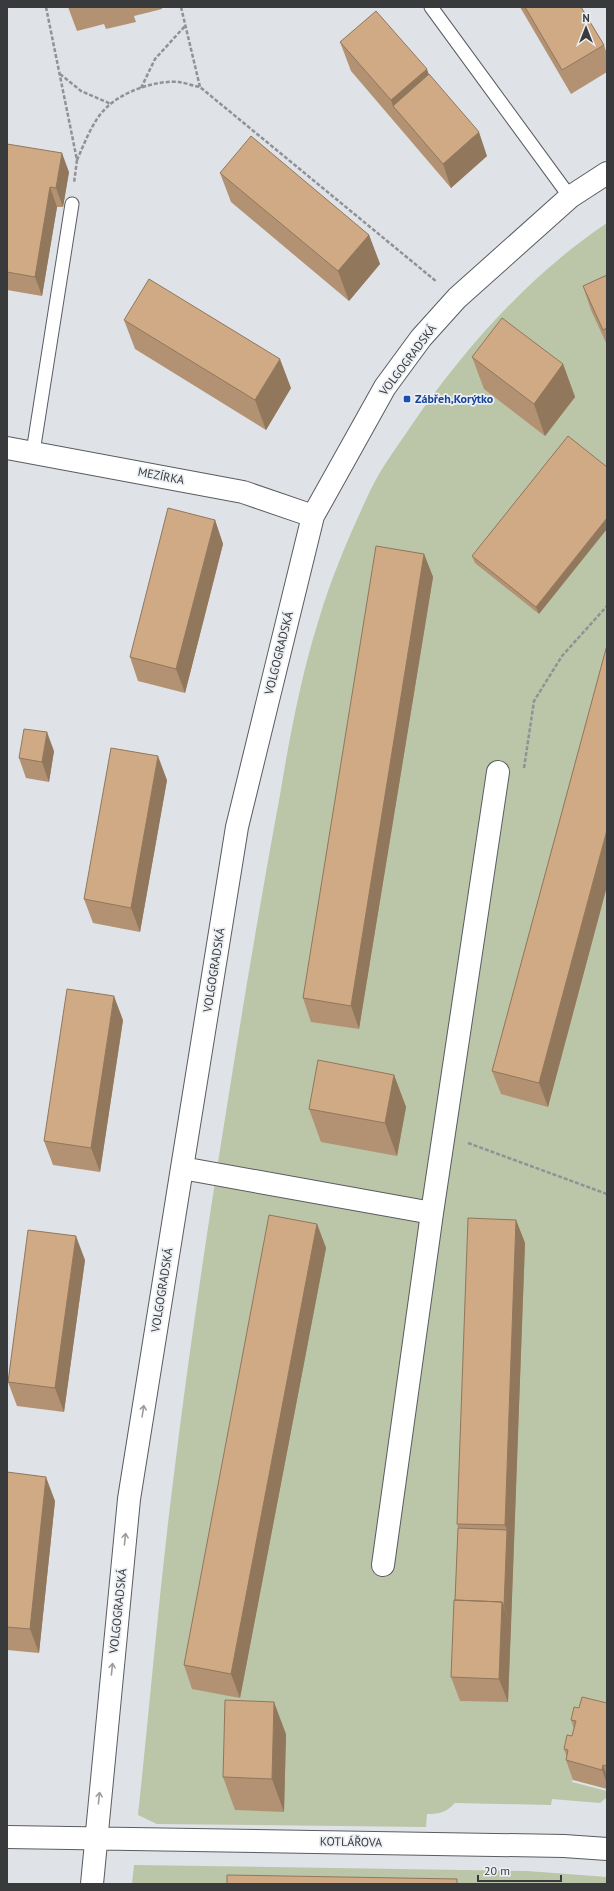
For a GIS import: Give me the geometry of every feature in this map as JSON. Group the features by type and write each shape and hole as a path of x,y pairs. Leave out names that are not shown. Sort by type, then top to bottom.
{"street":[{"name":"VOLGOGRADSKÁ","path":"92,1884 95,1837 129,1499 237,827 313,516 385,387 421,338 457,298 570,197 607,173"},
{"name":"MEZÍRKA","path":"7,448 243,492 313,516"},
{"path":"383,1565 432,1213 498,772"},
{"path":"182,1168 432,1213"},
{"name":"KOTLÁŘOVA","path":"7,1837 95,1837 607,1848"}],"lane":[{"path":"431,7 570,197"},
{"path":"32,452 72,204"}],"path":[{"path":"46,7 77,160"},
{"path":"181,7 200,87"},
{"path":"141,88 154,59 185,26"},
{"path":"59,74 81,91 111,104"},
{"path":"72,204 77,160 90,131 107,107 124,94 148,85 178,82 200,87 457,298"},
{"path":"524,769 534,701 562,656 607,606"},
{"path":"468,1135 466,1143 607,1194"}],"green space":[{"path":"607,223 607,1723 575,1772 572,1782 607,1791 606,1798 600,1803 552,1799 551,1805 455,1803 449,1809 442,1812 427,1814 426,1827 157,1824 138,1815 163,1565 189,1358 226,1112 267,867 292,728 301,684 313,640 336,570 370,491 389,458 431,397 476,342 525,290 578,243"},
{"path":"134,1865 527,1871 607,1877 607,1884 132,1884"}],"building":[{"path":"525,7 581,7 604,45 562,70"},
{"path":"376,11 427,69 391,100 340,42"},
{"path":"429,74 479,132 443,164 393,106"},
{"path":"251,136 369,235 338,271 220,173"},
{"path":"7,144 62,153 56,188 50,187 35,277 7,272"},
{"path":"607,275 607,328 603,330 583,286"},
{"path":"149,279 280,359 255,400 124,320"},
{"path":"502,318 563,364 534,404 472,357"},
{"path":"568,436 607,467 607,518 536,607 472,556"},
{"path":"168,508 215,520 176,669 130,657"},
{"path":"376,546 424,554 351,1006 303,998"},
{"path":"607,645 607,830 539,1083 492,1071"},
{"path":"24,729 47,732 42,762 19,758"},
{"path":"111,748 158,756 131,908 84,899"},
{"path":"67,989 114,996 91,1148 44,1141"},
{"path":"318,1060 394,1075 385,1123 309,1109"},
{"path":"269,1215 317,1224 231,1674 184,1665"},
{"path":"468,1218 516,1220 505,1525 457,1524"},
{"path":"28,1230 76,1236 55,1388 8,1382"},
{"path":"7,1472 46,1477 30,1629 7,1627"},
{"path":"458,1528 507,1530 504,1606 502,1602 455,1600"},
{"path":"454,1600 502,1602 499,1679 451,1677"},
{"path":"582,1697 607,1703 607,1766 603,1765 602,1770 566,1760 568,1750 564,1749 567,1735 572,1736 576,1721 571,1720 574,1707 579,1708"},
{"path":"225,1700 274,1702 272,1779 223,1777"},
{"path":"227,1875 457,1879 457,1884 227,1884"}],"place":[{"name":"Zábřeh,Korýtko","path":"407,399"}]}
